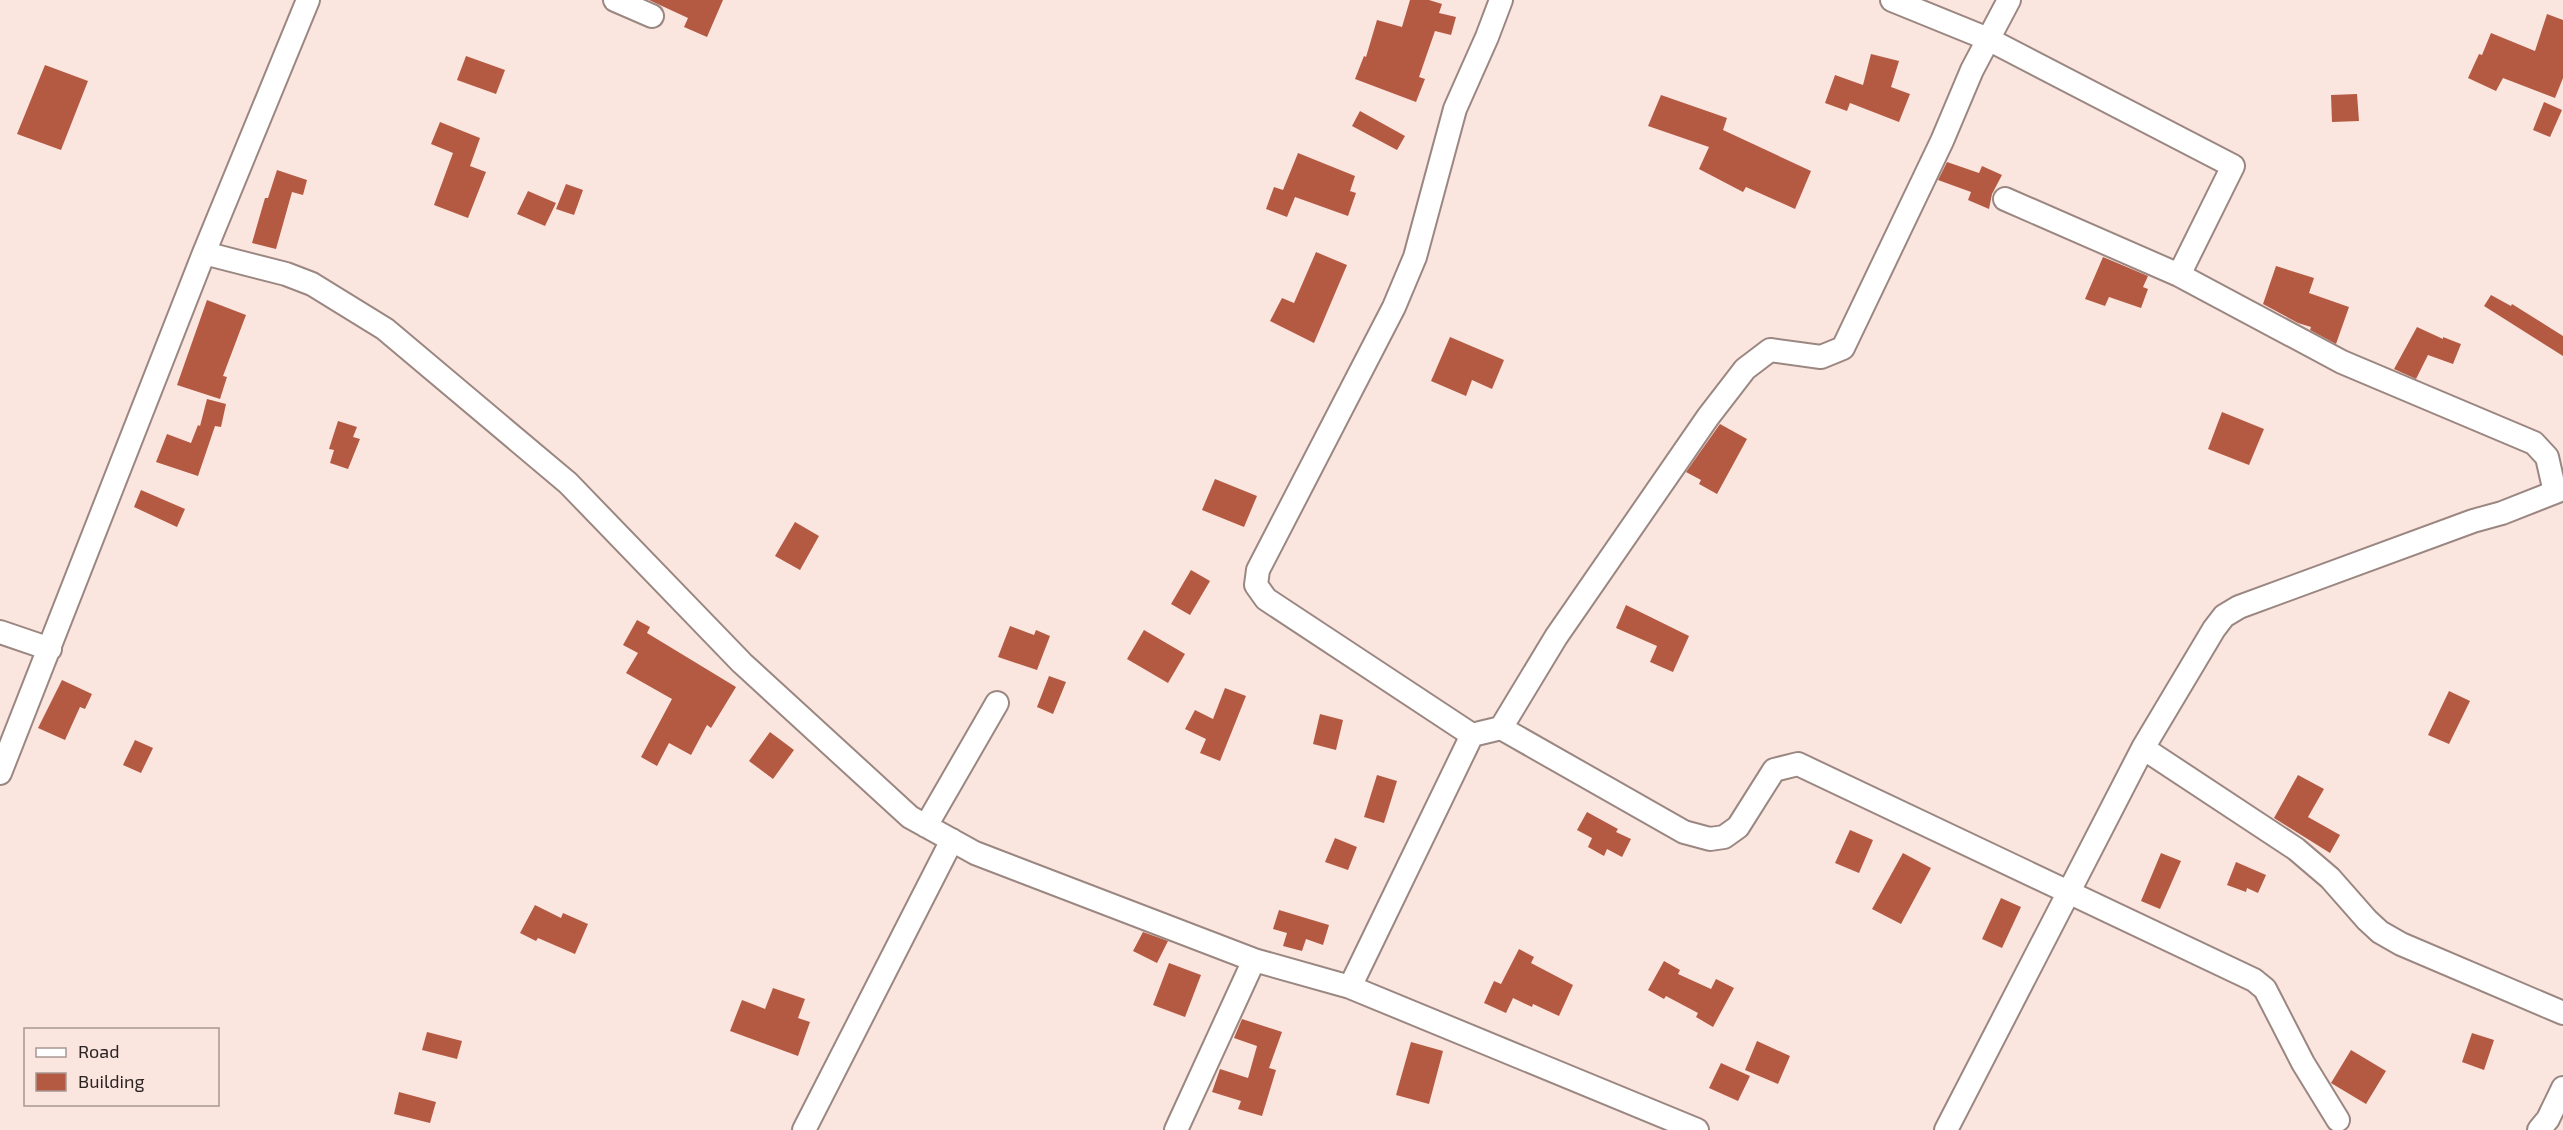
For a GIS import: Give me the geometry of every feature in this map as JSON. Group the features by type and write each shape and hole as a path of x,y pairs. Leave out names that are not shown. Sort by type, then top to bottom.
{"street":[{"path":"0,773 204,253 308,0"},
{"path":"615,0 652,16"},
{"path":"1501,0 1488,37 1455,109 1415,257 1394,307 1258,570 1256,585 1266,599 1472,735 1501,728 1684,832 1710,840 1724,837 1738,827 1774,770 1798,764 2254,980 2265,988 2338,1127"},
{"path":"1892,0 1988,39 2233,166 2179,275"},
{"path":"1501,728 1556,637 1745,369 1770,351 1821,357 1843,348 1942,141 1972,70 2009,0"},
{"path":"1946,1130 2143,748 2224,616 2239,607 2473,521 2502,513 2559,490 2547,457 2534,443 2342,362 2179,275 2005,199"},
{"path":"204,253 286,274 312,284 385,329 568,483 742,663 900,808 926,826 975,853 1254,960 1350,987 1697,1130"},
{"path":"0,632 50,649"},
{"path":"926,826 997,703"},
{"path":"1350,987 1472,735"},
{"path":"2143,748 2296,849 2330,878 2380,932 2401,944 2563,1013"},
{"path":"804,1130 952,840"},
{"path":"1176,1130 1254,960"},
{"path":"2539,1130 2548,1119 2563,1088"}],"building":[{"path":"649,0 723,0 707,37 684,27 688,18"},
{"path":"1410,0 1429,0 1442,4 1439,13 1456,17 1451,35 1435,31 1419,77 1425,79 1416,102 1355,79 1364,56 1366,57 1377,20 1402,27"},
{"path":"2547,14 2563,20 2563,78 2555,98 2503,78 2496,91 2468,78 2479,54 2482,55 2491,33 2535,51"},
{"path":"1871,54 1899,61 1891,87 1910,94 1899,122 1850,103 1847,111 1825,103 1835,75 1863,85"},
{"path":"466,56 505,70 496,94 457,80"},
{"path":"45,65 88,81 61,150 17,134"},
{"path":"2357,94 2359,121 2332,122 2331,95"},
{"path":"1661,95 1727,118 1723,130 1811,171 1795,209 1746,187 1743,192 1699,169 1709,147 1648,126"},
{"path":"2544,102 2562,110 2550,137 2533,130"},
{"path":"1360,111 1405,136 1397,150 1352,126"},
{"path":"440,122 480,138 470,166 486,172 468,218 434,205 453,153 431,144"},
{"path":"1298,153 1355,176 1350,191 1356,193 1348,216 1295,197 1287,217 1266,209 1274,187 1283,190"},
{"path":"1947,162 1979,173 1982,166 2002,175 1992,194 1989,209 1968,200 1971,192 1938,180"},
{"path":"277,170 307,180 303,195 292,192 276,249 252,243 265,198 268,198"},
{"path":"566,184 583,190 574,215 556,209"},
{"path":"528,191 556,203 545,226 517,214"},
{"path":"1316,252 1347,265 1314,343 1270,321 1282,298 1294,303"},
{"path":"2103,257 2148,276 2143,287 2148,289 2141,308 2109,297 2105,306 2085,299"},
{"path":"2276,266 2314,278 2309,293 2349,307 2336,344 2310,330 2311,327 2298,323 2263,304"},
{"path":"2491,295 2511,306 2512,304 2563,336 2563,356 2484,306"},
{"path":"207,300 246,315 223,376 227,377 220,399 177,385"},
{"path":"2417,327 2443,339 2443,337 2461,344 2453,364 2428,355 2416,379 2394,369"},
{"path":"1450,337 1504,360 1492,389 1472,380 1466,396 1431,381"},
{"path":"207,399 226,404 221,427 215,426 198,476 156,462 167,434 191,443 198,425 200,426"},
{"path":"2222,412 2264,429 2249,465 2208,449"},
{"path":"338,421 357,427 353,437 360,439 348,469 330,463 334,450 329,449"},
{"path":"1720,424 1747,439 1717,494 1699,484 1701,480 1686,472"},
{"path":"1215,479 1257,496 1244,527 1202,510"},
{"path":"141,490 185,509 177,527 134,507"},
{"path":"795,522 819,536 800,570 775,556"},
{"path":"1191,570 1210,581 1190,615 1171,604"},
{"path":"1626,605 1689,636 1673,672 1650,662 1657,646 1616,628"},
{"path":"637,620 650,627 647,633 736,687 711,728 707,725 691,755 669,743 657,766 641,757 672,699 626,673 638,653 623,645"},
{"path":"1010,626 1034,635 1036,630 1050,636 1037,670 998,657"},
{"path":"1144,630 1185,654 1168,683 1127,659"},
{"path":"1049,676 1066,682 1053,714 1037,707"},
{"path":"62,680 92,694 85,709 80,707 65,740 38,728"},
{"path":"1225,688 1246,696 1220,761 1200,753 1206,739 1185,729 1195,710 1213,719"},
{"path":"2449,691 2470,701 2449,744 2428,735"},
{"path":"1320,714 1343,720 1336,750 1313,744"},
{"path":"770,732 794,750 773,779 749,761"},
{"path":"135,740 153,748 141,773 123,765"},
{"path":"1377,775 1397,781 1384,823 1364,817"},
{"path":"2298,775 2324,789 2308,817 2340,835 2330,853 2274,818"},
{"path":"1587,812 1618,829 1616,832 1631,839 1622,857 1607,849 1604,856 1588,847 1592,838 1577,830"},
{"path":"1850,830 1873,840 1859,873 1835,863"},
{"path":"1335,838 1357,847 1348,870 1325,862"},
{"path":"1903,853 1931,868 1901,924 1872,909"},
{"path":"2161,853 2181,861 2160,909 2141,901"},
{"path":"2236,862 2266,875 2258,893 2247,888 2246,892 2227,885"},
{"path":"2001,898 2021,907 2002,948 1982,939"},
{"path":"535,905 561,918 563,913 588,924 575,954 520,933"},
{"path":"1279,910 1329,925 1323,945 1306,939 1302,951 1283,946 1287,933 1273,929"},
{"path":"1143,932 1168,941 1157,963 1133,951"},
{"path":"1519,949 1534,957 1531,963 1573,985 1559,1016 1513,998 1506,1013 1484,1003 1494,981 1501,984"},
{"path":"1664,961 1680,970 1678,974 1711,989 1716,979 1734,988 1713,1027 1696,1017 1698,1013 1666,996 1664,999 1648,990"},
{"path":"1169,963 1201,975 1185,1017 1153,1005"},
{"path":"773,988 805,999 798,1018 810,1022 798,1056 730,1031 742,1000 765,1009"},
{"path":"1242,1019 1282,1032 1269,1068 1276,1070 1262,1116 1238,1109 1241,1101 1212,1092 1220,1069 1248,1078 1257,1046 1234,1038"},
{"path":"427,1032 462,1041 457,1059 422,1050"},
{"path":"2472,1033 2494,1040 2484,1070 2462,1062"},
{"path":"1757,1041 1790,1056 1778,1084 1745,1070"},
{"path":"1411,1042 1443,1051 1429,1104 1396,1095"},
{"path":"2351,1050 2386,1071 2366,1104 2331,1083"},
{"path":"1721,1063 1750,1076 1738,1101 1709,1088"},
{"path":"399,1092 436,1102 430,1123 394,1114"}]}
